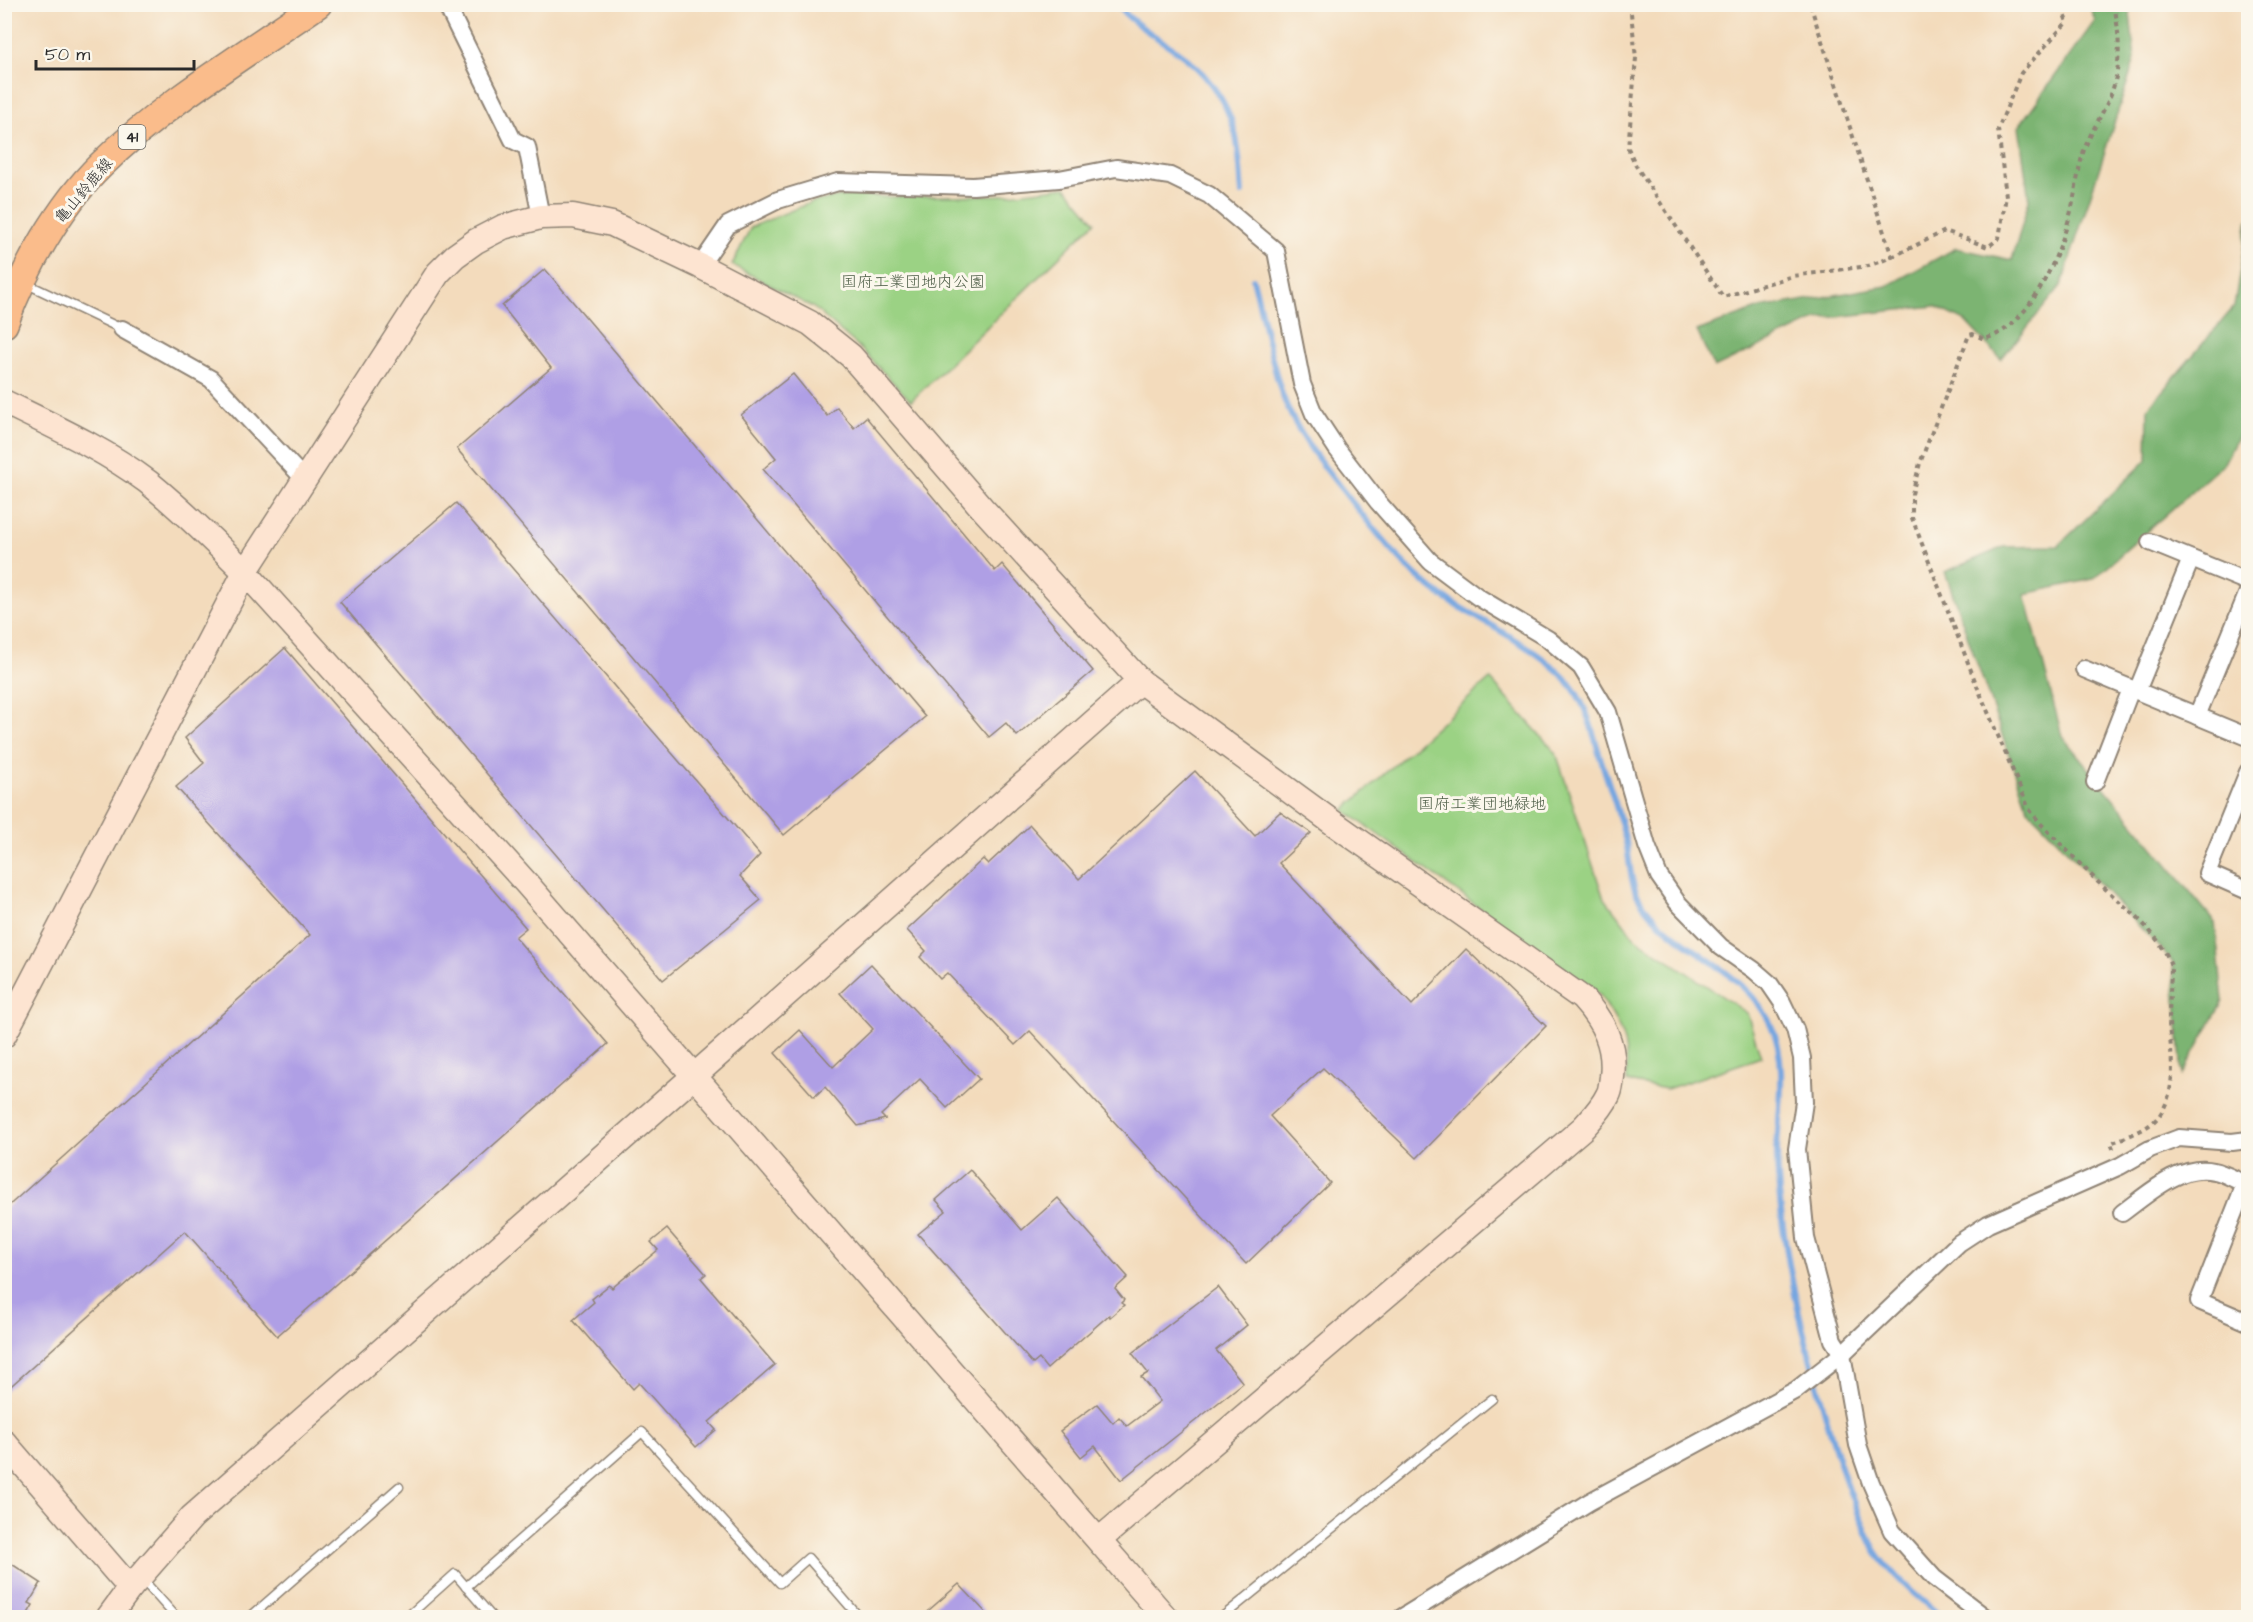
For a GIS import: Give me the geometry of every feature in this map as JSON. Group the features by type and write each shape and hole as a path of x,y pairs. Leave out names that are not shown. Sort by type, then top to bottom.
{"main road":[{"name":"亀山鈴鹿線","path":"4,324 21,281 41,244 64,210 99,166 139,131 183,98 318,4"}],"street":[{"path":"446,4 513,140 527,147 540,207"},
{"path":"700,266 728,225 778,200 838,182 973,186 1059,178 1116,168 1170,176 1209,195 1276,251 1302,384 1314,414 1337,449 1430,561 1478,597 1548,639 1581,667 1608,712 1647,846 1659,876 1677,902 1706,932 1721,947 1769,983 1782,1002 1795,1029 1802,1058 1804,1102 1797,1149 1806,1238 1858,1445 1871,1483 1892,1530 1934,1578 1986,1617"},
{"path":"4,1035 245,572 438,273 476,241 540,207 612,224 810,323 850,356 982,508 1140,681 1332,822 1581,998 1594,1011 1608,1036 1612,1056 1609,1093 1600,1110 1583,1128 1099,1540"},
{"path":"123,329 211,379 305,480"},
{"path":"4,402 89,444 147,482 245,572 527,885 1166,1617"},
{"path":"2150,542 2248,582"},
{"path":"2095,782 2191,559"},
{"path":"2198,716 2248,592"},
{"path":"2084,669 2248,736"},
{"path":"108,1617 135,1582 192,1517 1140,681"},
{"path":"2248,772 2207,873 2248,891"},
{"path":"1401,1617 1589,1502 1796,1390 1836,1358 1959,1243 1988,1224 2121,1165 2150,1149 2179,1138 2232,1142 2248,1140"},
{"path":"2122,1213 2157,1188 2181,1174 2195,1170 2213,1170 2247,1185 2199,1301 2248,1322"},
{"path":"4,1442 135,1582"}],"lane":[{"path":"21,281 123,329"},
{"path":"1221,1617 1492,1399"},
{"path":"466,1587 642,1432 780,1583 808,1558 860,1617"},
{"path":"249,1617 399,1487"},
{"path":"406,1617 455,1574 493,1617"},
{"path":"135,1582 177,1617"}],"path":[{"path":"1630,4 1636,58 1628,148 1636,166 1723,297 1793,276 1868,266 1945,231 1988,247 1999,238 2006,196 1998,129 2021,73 2067,22 2060,4"},
{"path":"1810,4 1892,257"},
{"path":"2114,4 2120,55 2110,96 2084,151 2066,228 2035,298 2021,315 1994,337 1984,339 1969,334 1920,463 1912,494 1912,518 1977,686 2029,808 2042,825 2145,926 2163,948 2171,966 2169,1020 2172,1070 2169,1095 2154,1121 2143,1129 2111,1143 2121,1165"}],"green space":[{"path":"2089,5 2129,5 2135,59 2061,286 2001,359 1965,321 1935,306 1817,319 1714,368 1697,331 1760,308 1887,286 1956,248 2012,260 2029,200 2019,126 2095,21"},
{"name":"国府工業団地内公園","path":"1066,187 1095,222 911,401 858,346 814,308 732,265 751,227 812,202 850,195 887,197 1000,195"},
{"path":"2248,219 2248,417 2224,463 2093,579 2025,594 2062,736 2215,922 2223,1001 2182,1075 2173,962 2028,809 1945,572 2004,547 2058,546 2147,460 2148,408 2234,307"},
{"name":"国府工業団地緑地","path":"1490,679 1556,753 1603,896 1635,938 1747,1013 1761,1057 1667,1089 1627,1082 1625,1045 1622,1035 1599,994 1344,810"}],"building":[{"path":"545,269 925,717 784,835 457,449 551,368 502,306"},
{"path":"793,374 827,416 837,407 854,428 866,417 995,571 1002,564 1093,671 1017,736 1006,723 989,737 763,469 776,458 741,415"},
{"path":"456,503 760,855 740,876 761,900 663,980 340,602"},
{"path":"285,648 526,928 515,937 608,1044 277,1336 185,1231 4,1392 4,1210 310,935 176,787 204,763 185,738"},
{"path":"1195,771 1255,836 1280,812 1311,833 1279,863 1412,1005 1466,949 1546,1026 1417,1158 1323,1068 1270,1116 1330,1183 1246,1264 1030,1031 1015,1045 947,973 940,979 920,957 926,951 907,930 983,859 988,864 1030,825 1079,879"},
{"path":"871,964 979,1079 947,1108 920,1079 881,1115 885,1119 858,1126 825,1087 814,1097 775,1053 800,1030 833,1067 873,1029 840,993"},
{"path":"970,1170 1022,1230 1058,1198 1128,1277 1115,1289 1124,1300 1121,1303 1124,1305 1110,1317 1109,1315 1047,1369 1039,1359 1033,1364 918,1234 946,1211 936,1200"},
{"path":"667,1229 706,1274 701,1278 775,1365 709,1422 716,1430 696,1447 639,1383 633,1389 573,1320 594,1302 592,1299 609,1285 612,1288 658,1250 651,1242"},
{"path":"1218,1287 1247,1325 1216,1350 1243,1383 1121,1480 1095,1446 1081,1457 1060,1431 1097,1404 1113,1423 1119,1417 1127,1426 1160,1401 1141,1377 1148,1373 1132,1353"},
{"path":"4,1559 41,1583 29,1603 33,1605 26,1617 4,1617"},
{"path":"959,1584 990,1617 921,1617"}],"waterway":[{"path":"1116,4 1138,24 1196,67 1219,96 1236,137 1242,193"},
{"path":"1253,279 1282,394 1295,423 1312,451 1383,540 1418,577 1445,598 1537,654 1568,681 1578,696 1592,729 1622,826 1632,878 1640,900 1676,937 1730,975 1746,990 1760,1006 1771,1025 1780,1056 1781,1071 1777,1161 1782,1218 1790,1271 1802,1324 1834,1445 1853,1501 1876,1551 1907,1587 1944,1618"}]}
